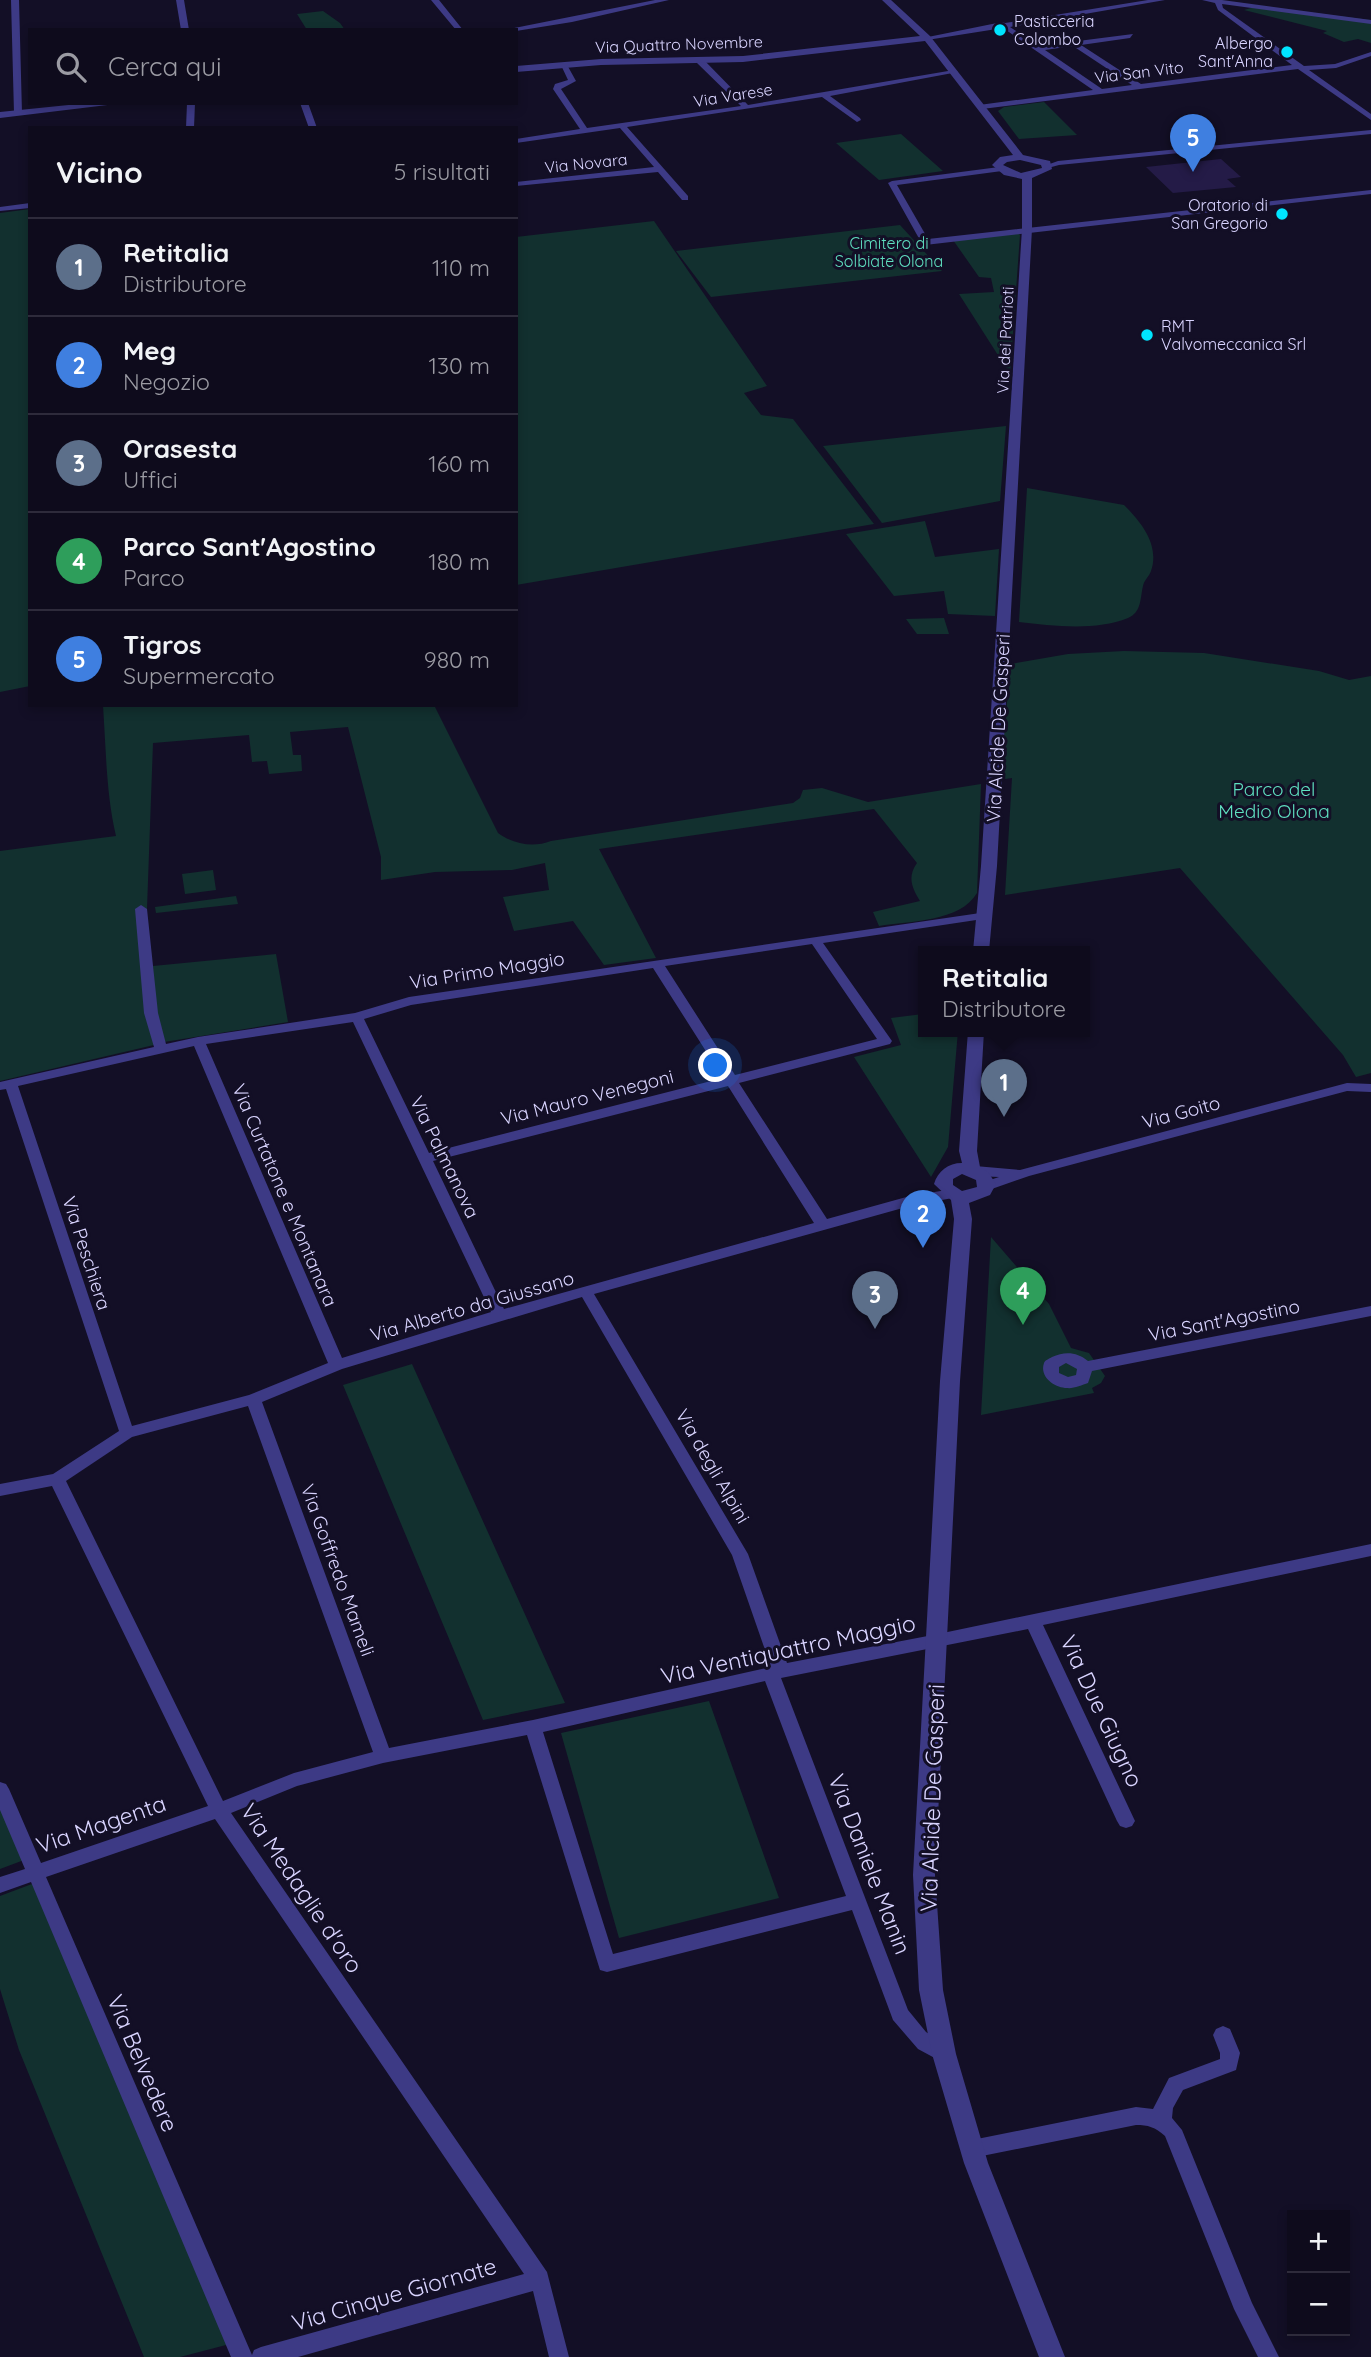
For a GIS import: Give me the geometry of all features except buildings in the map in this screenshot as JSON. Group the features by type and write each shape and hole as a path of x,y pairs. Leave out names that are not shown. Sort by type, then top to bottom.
{"street":[{"path":"15,0 19,113"},
{"path":"180,0 185,28"},
{"path":"435,0 458,28"},
{"path":"518,28 665,0"},
{"path":"886,0 927,38 1020,157"},
{"path":"927,38 1161,0"},
{"path":"1206,0 1371,22"},
{"path":"1218,3 1220,9 1371,118"},
{"path":"1002,24 1099,91"},
{"path":"1037,49 1130,36"},
{"name":"Via Quattro Novembre","path":"518,69 743,59 927,38"},
{"path":"1074,44 1138,86"},
{"name":"Via San Vito","path":"982,107 1301,67 1336,66 1370,54"},
{"path":"700,61 747,108"},
{"path":"563,65 572,81 558,86 557,89 586,132"},
{"name":"Via Varese","path":"518,141 747,108 954,72"},
{"path":"824,95 857,120"},
{"path":"0,115 99,105"},
{"path":"190,126 191,105"},
{"path":"305,105 312,126"},
{"path":"1357,108 1371,107"},
{"path":"622,126 685,198"},
{"path":"999,169 999,162 1020,157 1043,163 1065,162 1371,132"},
{"path":"1043,163 1044,172 1027,176 1010,174 999,169 892,183 925,242 1371,192"},
{"name":"Via Novara","path":"518,184 659,169"},
{"name":"Via dei Patrioti","path":"1011,506 1027,229 1027,176"},
{"path":"0,209 28,205"},
{"name":"Via Alcide De Gasperi","path":"981,946 989,866 1011,506"},
{"path":"141,909 151,1013 161,1049"},
{"name":"Via Primo Maggio","path":"6,1085 198,1041 357,1017 409,1001 983,915"},
{"name":"Via Mauro Venegoni","path":"424,1159 885,1041 815,940"},
{"path":"657,964 823,1225"},
{"name":"Via Palmanova","path":"357,1017 500,1315"},
{"path":"965,1184 976,1037"},
{"name":"Via Curtatone e Montanara","path":"198,1041 337,1365"},
{"name":"Via Peschiera","path":"6,1085 127,1433"},
{"name":"Via Goito","path":"965,1184 1024,1173 1347,1087 1371,1088"},
{"name":"Via Alcide De Gasperi","path":"965,1184 950,1381 924,1875 931,1990 944,2054 972,2149 1052,2357"},
{"name":"Via Alberto da Giussano","path":"57,1479 127,1433 253,1399 337,1365 500,1315 965,1184"},
{"name":"Via degli Alpini","path":"586,1292 740,1554 776,1672"},
{"name":"Via Sant'Agostino","path":"1085,1367 1371,1311"},
{"name":"Via Goffredo Mameli","path":"253,1399 383,1756"},
{"path":"0,1490 57,1479"},
{"name":"Via Medaglie d'oro","path":"57,1479 219,1810 540,2279 559,2357"},
{"name":"Via Ventiquattro Maggio","path":"219,1810 295,1780 383,1756 534,1727 776,1672 938,1641 1371,1550"},
{"name":"Via Due Giugno","path":"1033,1621 1126,1821"},
{"name":"Via Daniele Manin","path":"776,1672 900,2014 913,2034 932,2049 944,2054"},
{"path":"534,1727 607,1964 858,1900"},
{"name":"Via Belvedere","path":"0,1789 242,2357"},
{"name":"Via Magenta","path":"0,1885 219,1810"},
{"path":"1162,2120 1163,2107 1176,2084 1229,2064 1230,2053 1223,2035"},
{"path":"972,2149 1125,2118 1152,2116 1162,2120 1172,2130 1244,2309 1269,2357"},
{"name":"Via Cinque Giornate","path":"261,2357 540,2279"}],"green space":[{"path":"1258,6 1371,20 1371,43 1358,39 1344,42 1323,33 1327,31 1244,10"},
{"path":"323,11 344,28 306,28 297,14"},
{"path":"1044,102 1077,135 1019,139 998,111 1004,107"},
{"path":"901,134 943,171 879,180 836,143"},
{"path":"28,209 28,686 0,692 0,213"},
{"path":"654,221 767,386 744,393 761,415 793,419 874,524 518,585 518,237"},
{"name":"Cimitero di Solbiate Olona","path":"900,225 942,271 711,297 676,251"},
{"path":"1018,233 1020,235 1010,374 959,294 994,292 991,278 979,277 953,240"},
{"path":"1006,426 1000,501 882,523 823,446"},
{"path":"1027,488 1124,505 1137,519 1151,543 1153,561 1141,600 1133,615 1116,622 1088,626 1019,622"},
{"path":"925,521 935,557 999,549 995,616 948,614 944,591 894,596 846,534"},
{"path":"944,618 949,634 917,634 906,619"},
{"name":"Parco del Medio Olona","path":"1124,651 1204,653 1319,671 1349,680 1371,676 1371,1073 1356,1077 1343,1055 1180,868 1005,895 1012,778 999,780 1011,664 1068,654"},
{"path":"103,707 435,707 498,833 510,840 530,844 793,803 800,798 803,790 822,788 868,802 981,784 977,893 969,903 947,915 879,926 873,912 920,901 912,882 912,873 917,863 874,809 599,849 656,958 604,965 573,921 514,931 503,897 549,890 545,863 512,870 435,872 381,880 381,857 348,727 290,732 293,755 301,755 302,771 269,774 267,761 252,762 249,735 153,743 146,936 154,1045 0,1081 0,851 116,836 108,787"},
{"path":"213,870 216,890 185,894 182,874"},
{"path":"236,896 238,904 156,913 155,907"},
{"path":"276,954 288,1022 164,1042 154,1011 153,966"},
{"path":"918,1015 918,1037 957,1037 948,1147 931,1177 854,1057 901,1045 891,1018"},
{"path":"991,1237 1049,1304 1071,1348 1089,1353 1105,1376 1101,1383 1092,1388 1094,1393 981,1415"},
{"path":"412,1364 565,1703 483,1720 343,1385"},
{"path":"709,1701 779,1898 619,1938 561,1733"},
{"path":"0,1802 24,1860 0,1869"},
{"path":"32,1884 37,1889 228,2341 226,2345 180,2357 144,2357 19,2050 0,1989 0,1896"}],"place":[{"name":"Pasticceria Colombo","path":"1000,30"},
{"name":"Albergo Sant'Anna","path":"1287,52"},
{"name":"Tigros","path":"1193,172"},
{"name":"Oratorio di San Gregorio","path":"1282,214"},
{"name":"RMT Valvomeccanica Srl","path":"1147,335"},
{"name":"Retitalia","path":"1004,1117"},
{"name":"Meg","path":"923,1248"},
{"name":"Parco Sant'Agostino","path":"1023,1325"},
{"name":"Orasesta","path":"875,1329"}]}
